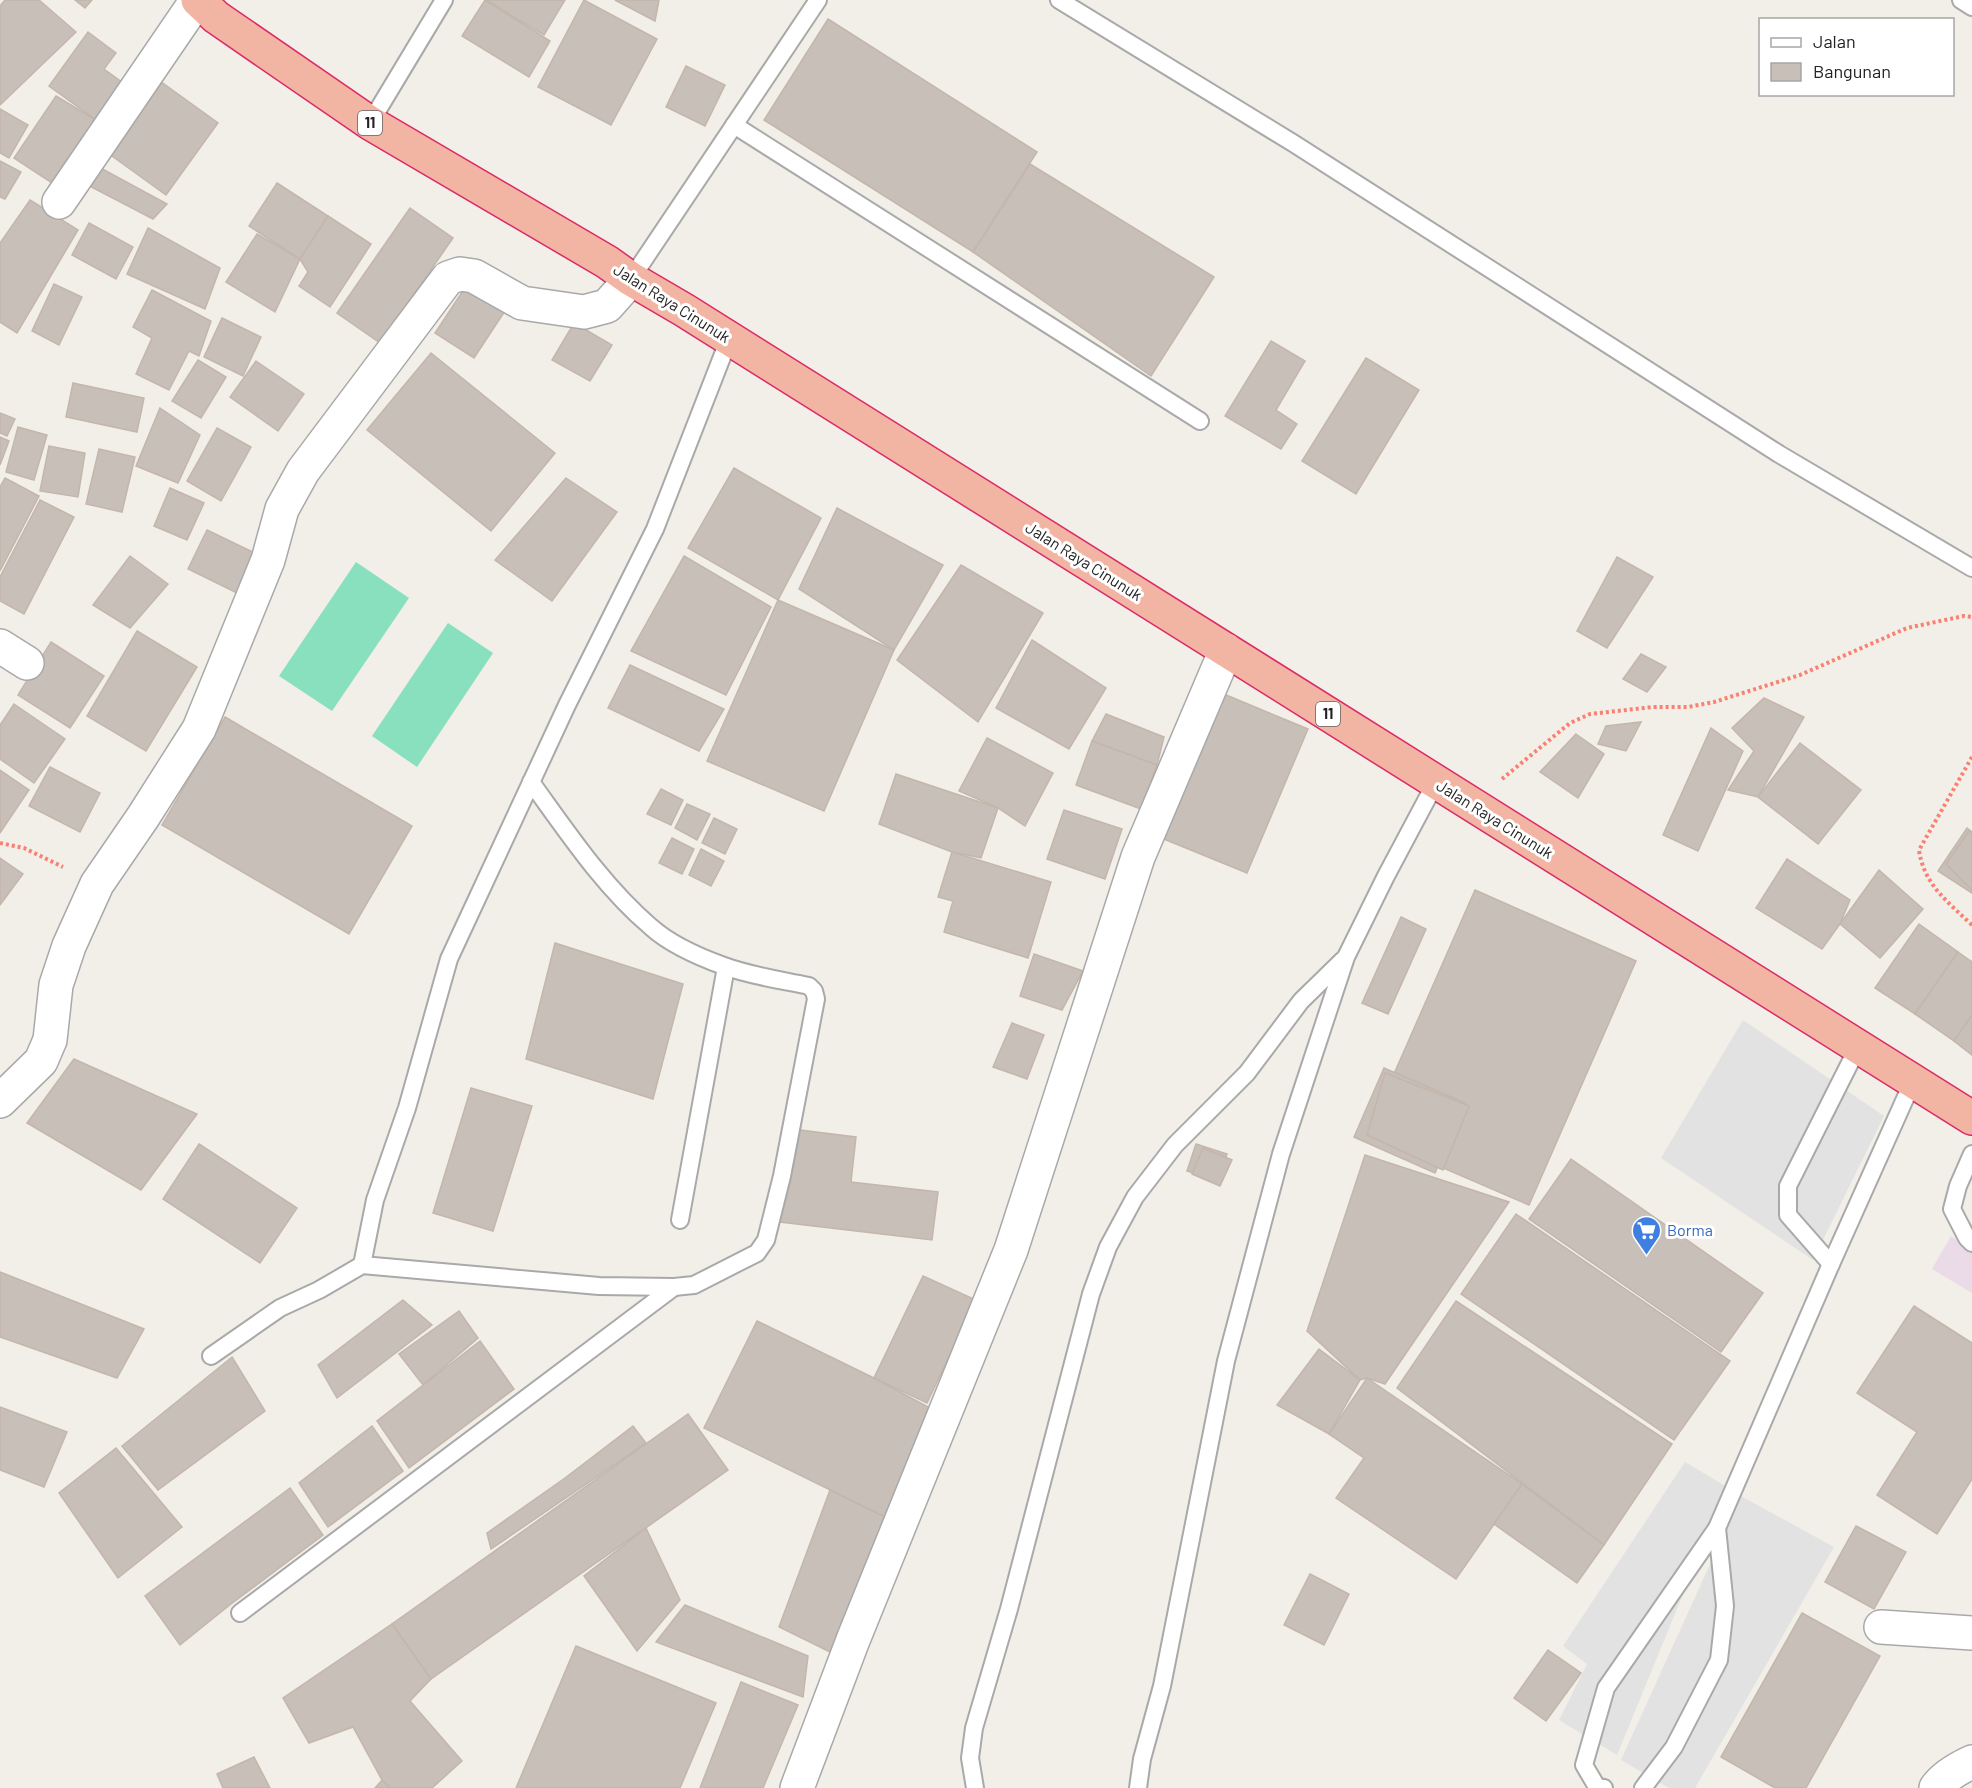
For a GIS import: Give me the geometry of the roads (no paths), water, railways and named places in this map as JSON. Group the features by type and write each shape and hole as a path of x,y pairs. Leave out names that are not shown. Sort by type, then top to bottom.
{"highway":[{"name":"Jalan Raya Cinunuk","path":"198,0 216,17 370,123 552,230 729,339 1972,1118"}],"street":[{"path":"59,202 198,0"},
{"path":"0,1101 41,1061 50,1040 56,985 69,946 97,884 143,817 198,729 268,560 282,509 303,471 447,278 460,274 474,276 522,303 584,312 607,306 619,271"},
{"path":"797,1788 853,1640 1011,1250 1138,857 1226,650"},
{"path":"1881,1627 1972,1633"},
{"path":"1936,1788 1940,1782 1962,1766 1972,1762"}],"lane":[{"path":"370,123 444,0"},
{"path":"619,271 734,124 818,0"},
{"path":"1059,0 1293,143 1779,454 1972,568"},
{"path":"1960,0 1972,7"},
{"path":"734,124 1200,421"},
{"path":"362,1265 375,1200 407,1108 449,958 567,705 655,529 729,339"},
{"path":"211,1356 280,1308 319,1290 362,1265 599,1286 674,1287 694,1285 757,1253 766,1240 783,1176 816,999 814,991 809,986 726,967 683,948 652,929 592,866 531,782"},
{"path":"1138,1788 1142,1759 1162,1686 1226,1360 1281,1154 1346,957 1436,782"},
{"path":"975,1788 970,1758 974,1728 1009,1609 1091,1294 1108,1247 1135,1197 1175,1145 1247,1073 1301,1001 1346,957"},
{"path":"680,1220 726,967"},
{"path":"1831,1264 1788,1215 1788,1186 1858,1047"},
{"path":"1604,1788 1597,1787 1584,1765 1606,1688 1717,1528 1913,1081"},
{"path":"1972,1154 1958,1186 1952,1209 1972,1243"},
{"path":"240,1613 674,1287"},
{"path":"1643,1788 1674,1747 1719,1659 1725,1606 1717,1528"}],"place":[{"name":"Borma","path":"1646,1256"}]}
